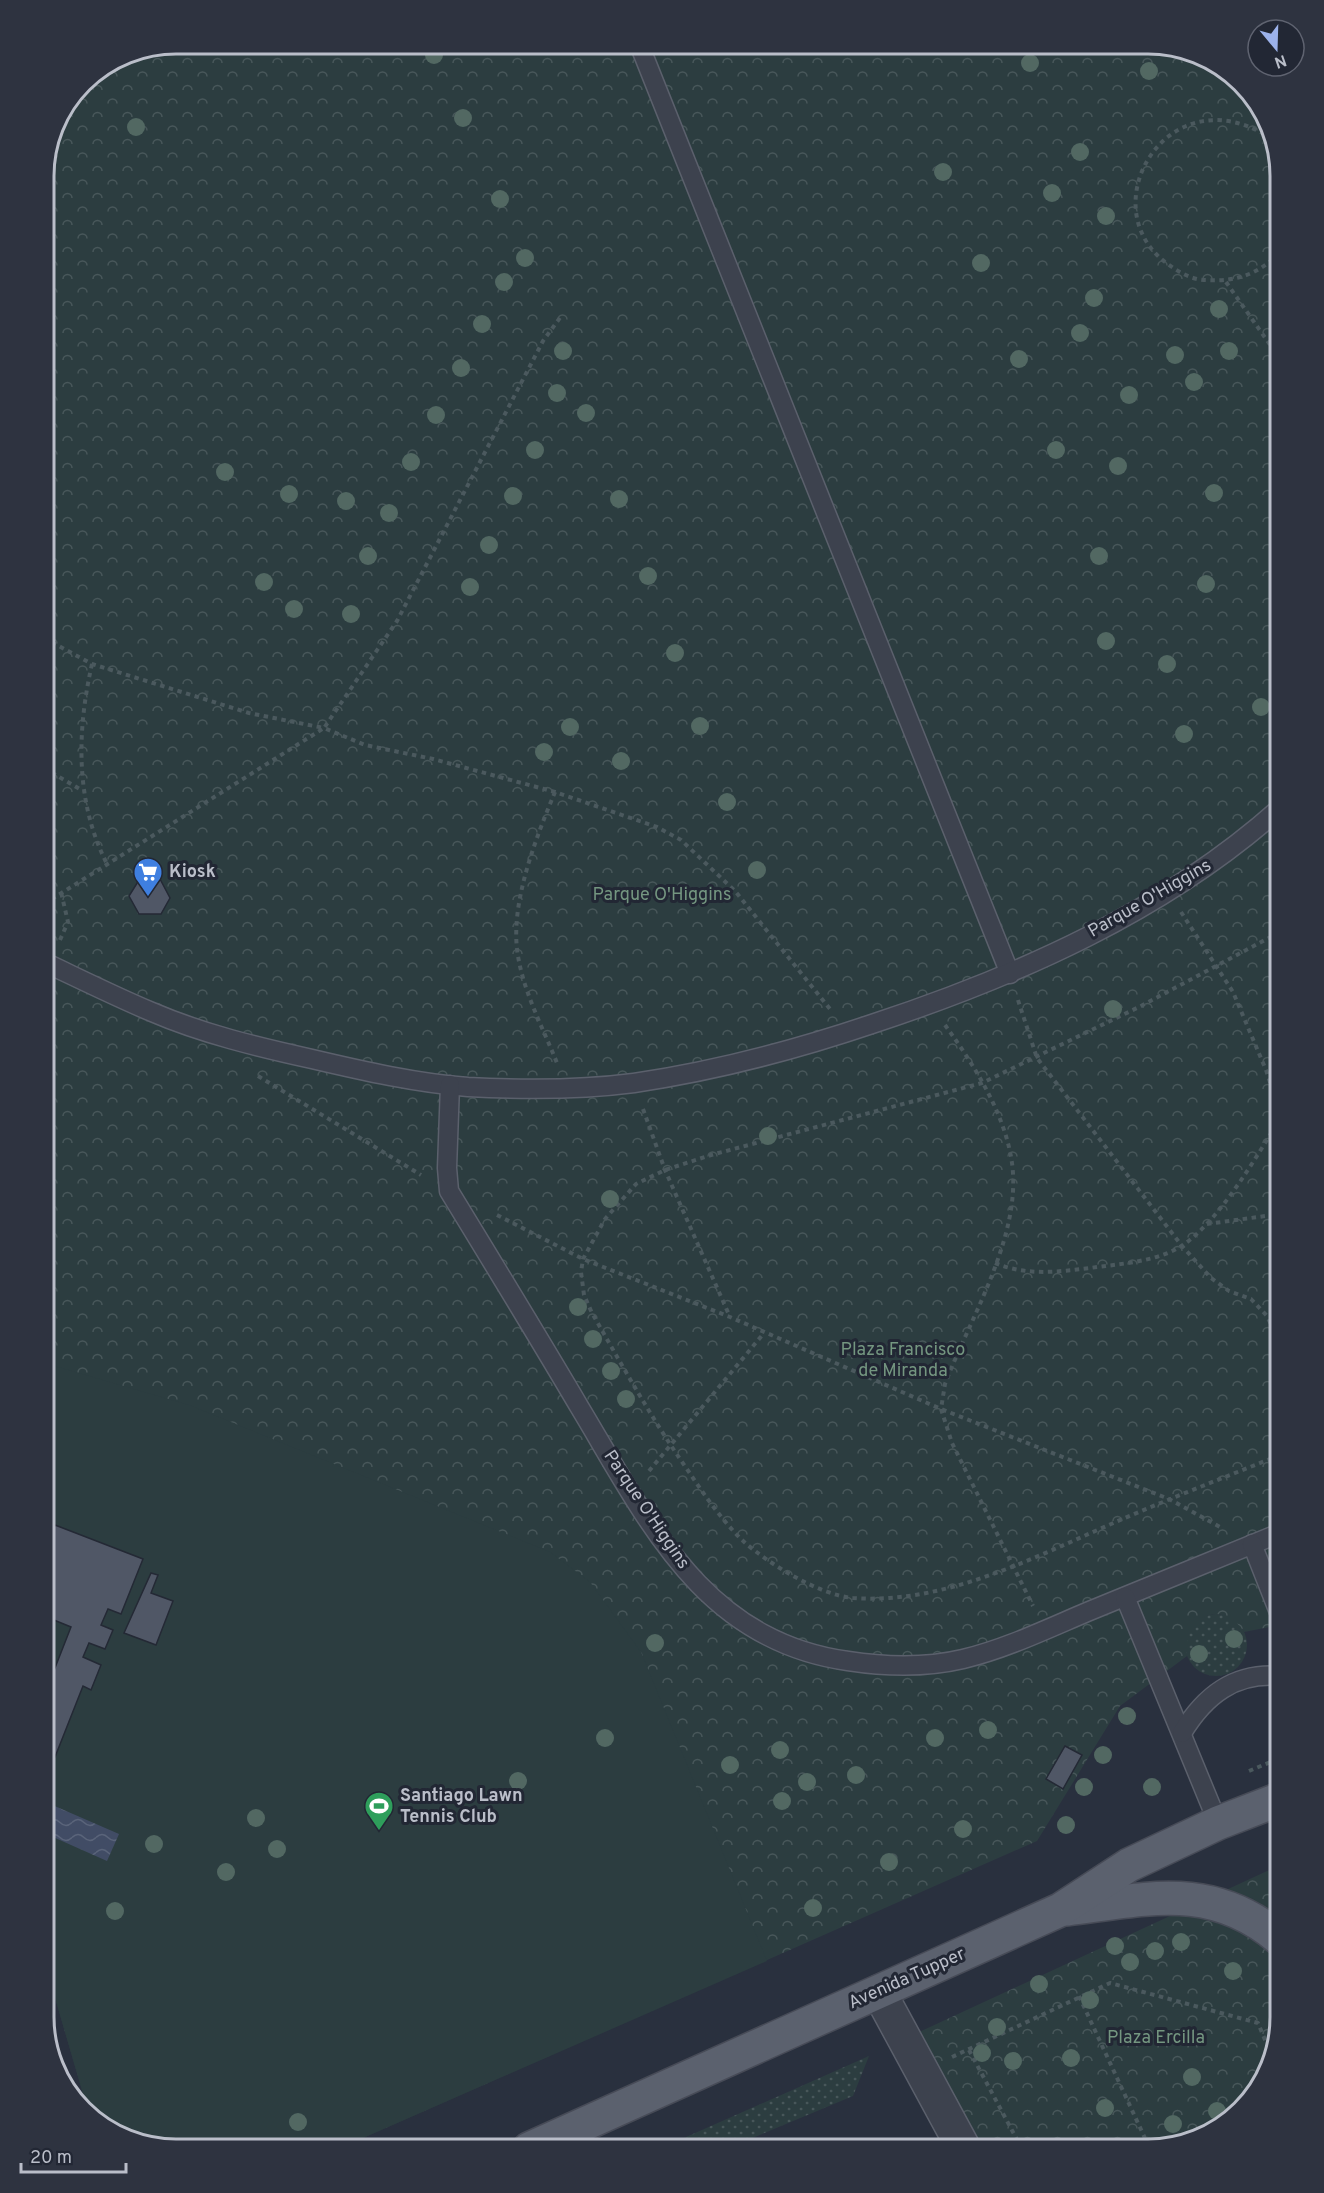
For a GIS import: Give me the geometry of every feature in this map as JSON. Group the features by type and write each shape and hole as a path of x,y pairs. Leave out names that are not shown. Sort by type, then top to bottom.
{"main road":[{"name":"Avenida Tupper","path":"551,2139 1060,1910 1129,1865 1218,1823 1270,1803"},
{"path":"1060,1910 1158,1898 1188,1897 1235,1910 1252,1918 1270,1931"}],"street":[{"path":"879,1992 958,2139"}],"lane":[{"path":"643,54 1010,974"},
{"name":"Parque O'Higgins","path":"54,968 155,1014 226,1037 360,1070 450,1085 525,1089 633,1083 752,1060 930,1005 1010,974 1076,943 1167,892 1220,858 1270,817"},
{"path":"448,1191 450,1085"},
{"name":"Parque O'Higgins","path":"448,1191 630,1491 669,1548 708,1596 734,1618 782,1644 823,1658 889,1666 931,1665 966,1658 1044,1630 1270,1537"},
{"path":"1252,1544 1270,1588"},
{"path":"1125,1597 1218,1823"},
{"path":"1182,1733 1208,1698 1225,1685 1245,1678 1270,1677"}],"path":[{"path":"1262,133 1252,126 1228,119 1203,120 1179,128 1159,143 1150,157 1137,187 1137,212 1144,236 1158,256 1178,272 1201,280 1226,282 1248,276 1270,263"},
{"path":"1226,282 1270,344"},
{"path":"54,897 106,862 324,728 397,621 543,341 562,315"},
{"path":"54,643 92,664 249,713 324,728 365,745 433,759 555,792 657,827 681,840 735,891 848,1032"},
{"path":"92,664 81,741 84,791 97,843 106,862"},
{"path":"54,774 84,791"},
{"path":"555,792 528,868 519,916 518,955 534,1010 567,1087"},
{"path":"54,949 68,922 61,892"},
{"path":"1167,892 1219,966 1247,1023 1270,1086"},
{"path":"1270,938 1037,1058 982,1083 665,1170 636,1184 605,1219 583,1259 581,1272 584,1295 592,1313 671,1446 718,1515 743,1541 777,1566 816,1588 851,1598 889,1598 925,1594 1014,1566 1169,1499 1270,1459"},
{"path":"1010,974 1037,1058 1161,1222 1182,1246 1211,1278 1229,1291 1251,1299 1270,1322"},
{"path":"930,1005 982,1083 1006,1136 1012,1164 1008,1217 995,1263 948,1376 941,1409 952,1443 1044,1630"},
{"path":"256,1075 448,1191 583,1259 730,1317 764,1334 941,1409 1169,1499 1252,1544"},
{"path":"633,1083 665,1170 730,1317"},
{"path":"995,1263 1022,1272 1065,1271 1158,1256 1182,1246 1207,1224 1270,1132"},
{"path":"1207,1224 1270,1215"},
{"path":"630,1491 671,1446 764,1334"},
{"path":"1241,1774 1270,1762"},
{"path":"921,2070 969,2050 1110,1983 1258,2023 1267,2044"},
{"path":"1079,1996 1145,2139"},
{"path":"969,2050 1016,2139"}],"green space":[{"name":"Parque O'Higgins","path":"176,54 1156,54 1187,60 1216,74 1240,95 1250,108 1266,144 1270,176 1270,1627 1244,1632 1235,1622 1225,1616 1215,1614 1205,1616 1197,1622 1187,1642 1187,1656 1120,1706 1037,1841 361,2139 168,2139 152,2137 137,2133 108,2119 84,2098 54,1994 54,168 60,137 74,108 95,84 115,70 152,56"},
{"name":"Santiago Lawn Tennis Club","path":"54,1366 189,1405 550,1552 590,1582 641,1652 767,1961 361,2139 168,2139 152,2137 137,2133 108,2119 84,2098 54,1994"},
{"path":"1216,1614 1238,1623 1247,1645 1238,1667 1216,1676 1194,1667 1185,1645 1194,1623"},
{"name":"Plaza Ercilla","path":"1270,1870 1270,2017 1266,2049 1250,2085 1240,2098 1216,2119 1195,2130 1180,2135 1148,2139 974,2139 917,2033"},
{"path":"869,2056 853,2096 750,2139 682,2139"}],"water":[{"path":"54,1806 119,1834 107,1861 54,1837"}],"building":[{"path":"160,879 170,898 161,914 139,914 129,896 139,880"},
{"path":"55,1525 143,1559 121,1614 108,1609 101,1625 113,1630 105,1649 89,1643 83,1657 101,1665 91,1690 83,1686 55,1757 54,1670 71,1627 54,1620"},
{"path":"151,1573 158,1575 151,1593 173,1601 156,1645 124,1633"},
{"path":"1065,1746 1082,1755 1063,1789 1046,1779"}],"place":[{"name":"Kiosk","path":"148,898"},
{"name":"Santiago Lawn Tennis Club","path":"379,1832"}],"park label":[{"name":"Plaza Francisco de Miranda","path":"903,1360"}]}
